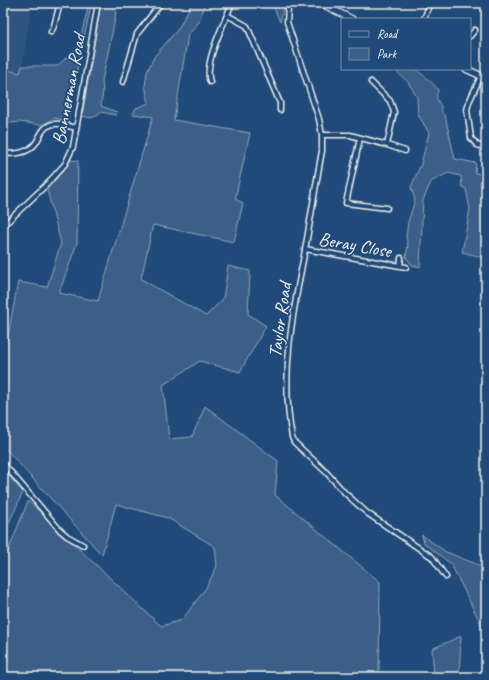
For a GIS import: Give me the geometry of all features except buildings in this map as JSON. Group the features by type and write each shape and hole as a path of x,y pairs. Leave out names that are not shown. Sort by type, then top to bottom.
{"street":[{"path":"51,32 60,3"},
{"name":"Bannerman Road","path":"3,226 45,186 65,164 73,147 98,3"},
{"path":"123,82 137,34 161,3"},
{"path":"210,82 208,78 210,57 232,3"},
{"name":"Taylor Road","path":"290,3 287,22 319,119 322,135 322,150 299,278 287,364 287,392 290,431 294,442 326,472 345,493 367,513 432,557 446,577"},
{"path":"320,3 350,18"},
{"path":"424,18 430,3"},
{"path":"227,15 247,26 280,103 280,110"},
{"path":"471,35 476,30"},
{"path":"468,70 483,77 469,102 467,110 471,138 477,145 486,148"},
{"path":"371,82 390,101 394,112 387,145"},
{"path":"3,153 19,153 28,149 35,144 40,134 48,126 60,124 76,128"},
{"path":"322,135 350,135 405,151"},
{"path":"360,138 346,202 387,208"},
{"name":"Beray Close","path":"305,249 406,267"},
{"name":"Beray Close","path":"400,266 401,258"},
{"path":"3,463 60,530 67,536 83,545"}],"shaded area":[{"path":"3,3 32,3 21,73 3,69"}],"green space":[{"path":"101,3 117,3 102,81 103,91 101,106 117,112 116,115 101,112 92,118 82,116"},
{"path":"192,3 205,3 199,22 188,35 174,120 250,133 235,199 243,203 234,242 153,225 141,279 206,316 223,299 228,266 250,271 248,314 266,326 240,372 200,361 163,385 169,439 192,437 205,406 278,461 275,495 380,582 379,677 3,677 3,564 28,501 161,626 182,620 206,588 217,566 215,547 168,518 116,504 102,555 3,446 3,362 18,282 47,287 61,243 47,190 71,160 78,161 77,243 59,293 98,301 153,117 133,114 136,108 149,103 145,86 147,72 154,57 178,29"},
{"path":"272,3 285,3 280,22"},
{"path":"91,6 71,97 68,121 55,118 42,125 19,122 3,124 3,69 20,73 22,66 57,66 78,47 88,8"},
{"path":"395,70 418,70 436,87 438,90 437,99 442,113 445,116 455,159 476,163 475,173 486,175 486,258 462,252 470,209 466,189 462,187 461,176 448,173 431,182 423,200 420,267 412,265 406,257 408,245 406,237 408,222 415,200 411,187 421,164 429,133 418,114 417,97 408,82"},
{"path":"3,469 23,492 3,536"},
{"path":"422,535 446,552 486,568 486,645 480,622 451,564 424,543"},
{"path":"461,636 459,677 434,677 432,649"}]}
